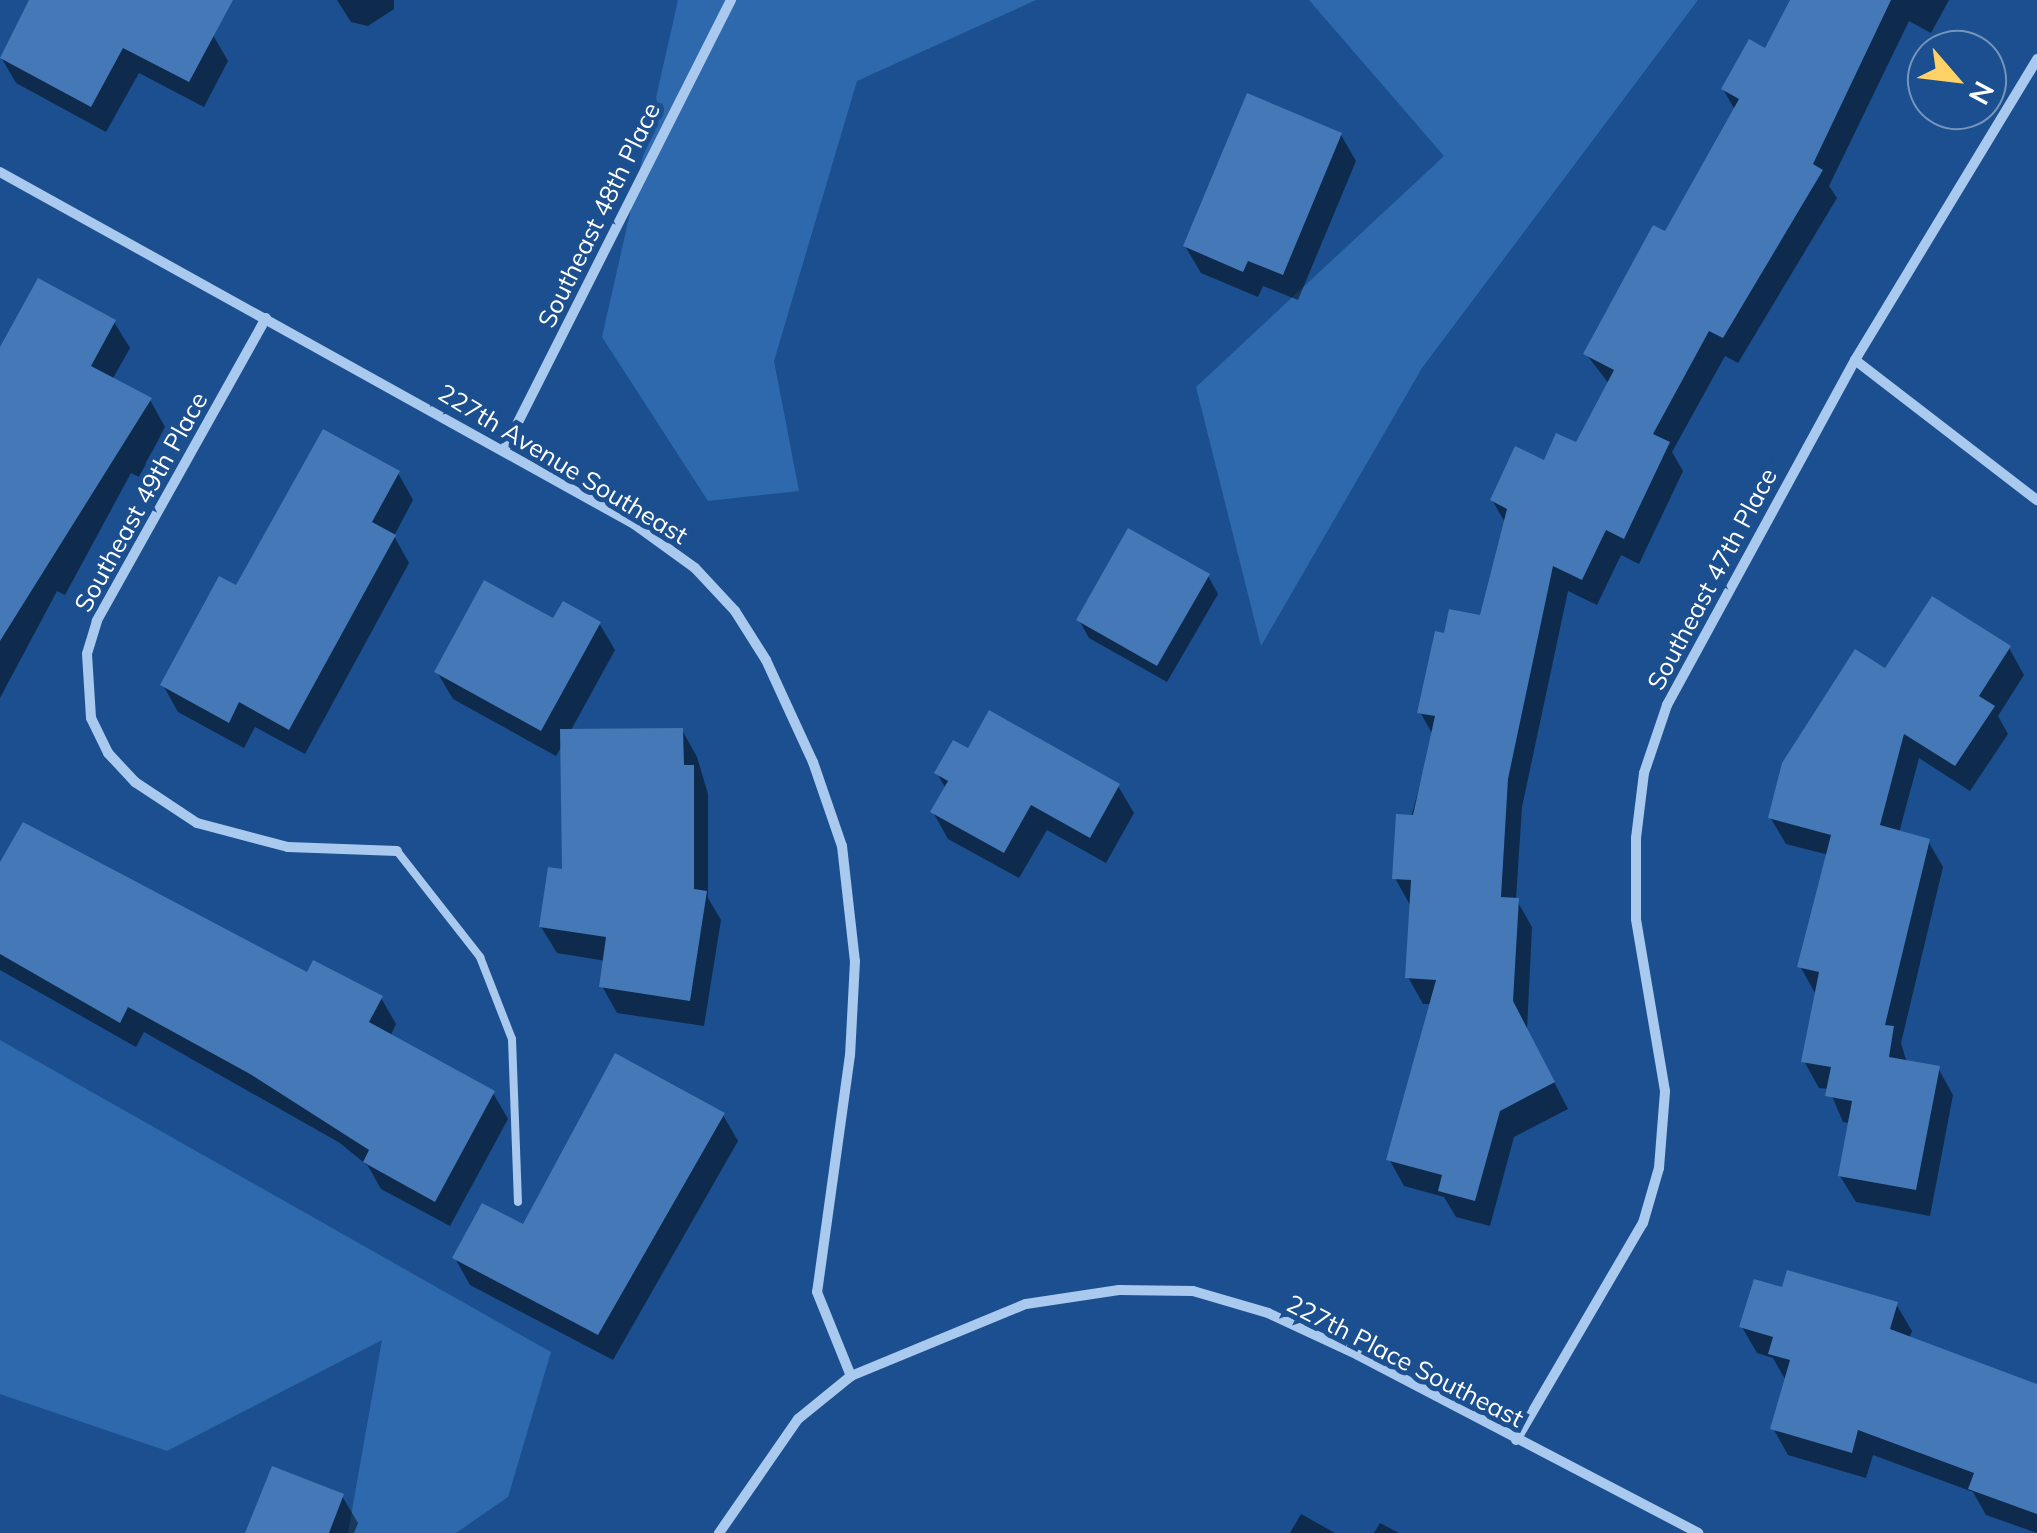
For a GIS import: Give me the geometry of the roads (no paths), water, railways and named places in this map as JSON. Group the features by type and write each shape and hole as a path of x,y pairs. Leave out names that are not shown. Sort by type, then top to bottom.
{"street":[{"name":"Southeast 48th Place","path":"506,448 731,0"},
{"name":"Southeast 47th Place","path":"1516,1440 1643,1223 1659,1168 1666,1091 1636,919 1644,773 1696,644 1855,360 2037,59"},
{"name":"227th Avenue Southeast","path":"0,172 506,448 695,568 735,610 766,660 813,762 842,846 855,961 850,1056 817,1292 852,1376"},
{"name":"Southeast 49th Place","path":"266,318 97,621 87,654 92,718 108,753 135,782 197,823 274,845 397,851"},
{"path":"1855,360 2037,500"},
{"name":"227th Place Southeast","path":"852,1376 1026,1304 1119,1290 1193,1291 1286,1322 1698,1533"},
{"path":"719,1533 798,1419 852,1376"}],"lane":[{"path":"397,851 480,958 512,1039 518,1202"}]}
